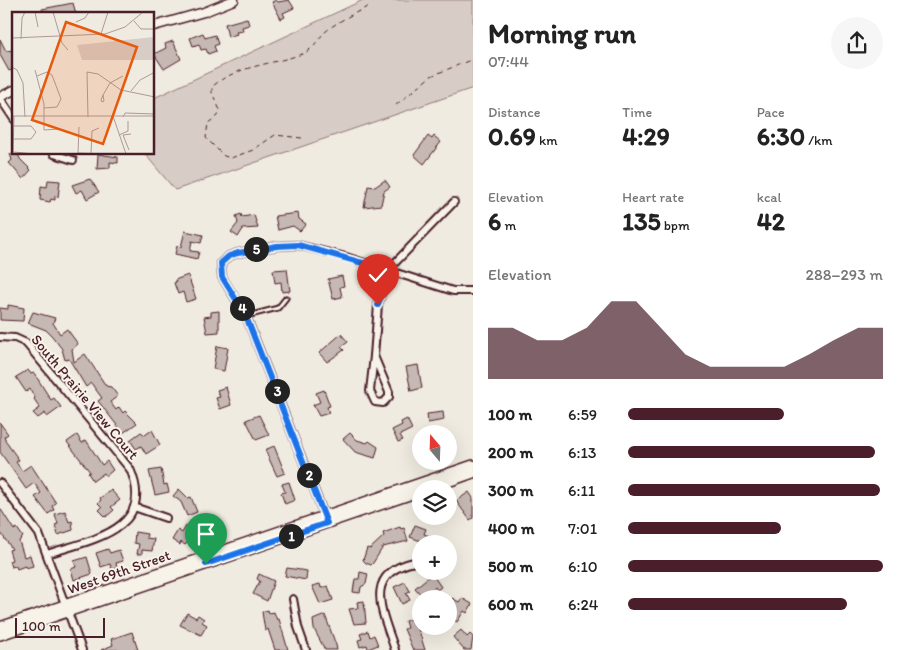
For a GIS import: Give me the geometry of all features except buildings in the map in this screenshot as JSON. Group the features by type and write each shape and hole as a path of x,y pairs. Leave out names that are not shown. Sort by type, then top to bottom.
{"main road":[{"name":"West 69th Street","path":"0,635 68,608 326,520 473,466"},
{"path":"453,480 473,473"},
{"name":"West 69th Street","path":"326,520 412,494"},
{"name":"West 69th Street","path":"0,627 68,608"}],"street":[{"path":"155,26 204,12 234,0"},
{"path":"12,91 0,98 12,116"},
{"path":"57,155 73,160"},
{"path":"374,356 389,392 386,401 380,404 372,398 370,391 378,305 388,270 454,202"},
{"path":"326,520 246,316 222,277 221,263 229,256 238,253 277,246 298,245 388,270 453,291 473,291"},
{"name":"South Prairie View Court","path":"0,337 15,338 26,343 130,469 136,487 134,506"},
{"path":"0,483 31,522 47,554 82,650"},
{"path":"47,554 113,532 129,517 134,506 166,518"},
{"path":"395,650 381,604 382,583 389,571 399,565 412,562"},
{"path":"293,599 298,627 306,650"}],"lane":[{"path":"246,316 278,308 286,298"}],"path":[{"path":"302,138 275,135 242,155 232,158 224,156 206,138 208,123 218,116 220,110 212,93 212,87 220,80 272,61 303,54 312,48 325,32 371,5"},
{"path":"396,105 430,76 473,59"}],"shaded area":[{"path":"363,0 473,0 473,88 175,190 146,155 155,155 155,98"}],"route":[{"path":"206,564 327,523 290,424 245,314 222,277 221,263 229,256 238,253 277,246 298,245 313,248 388,270 378,305"}]}
